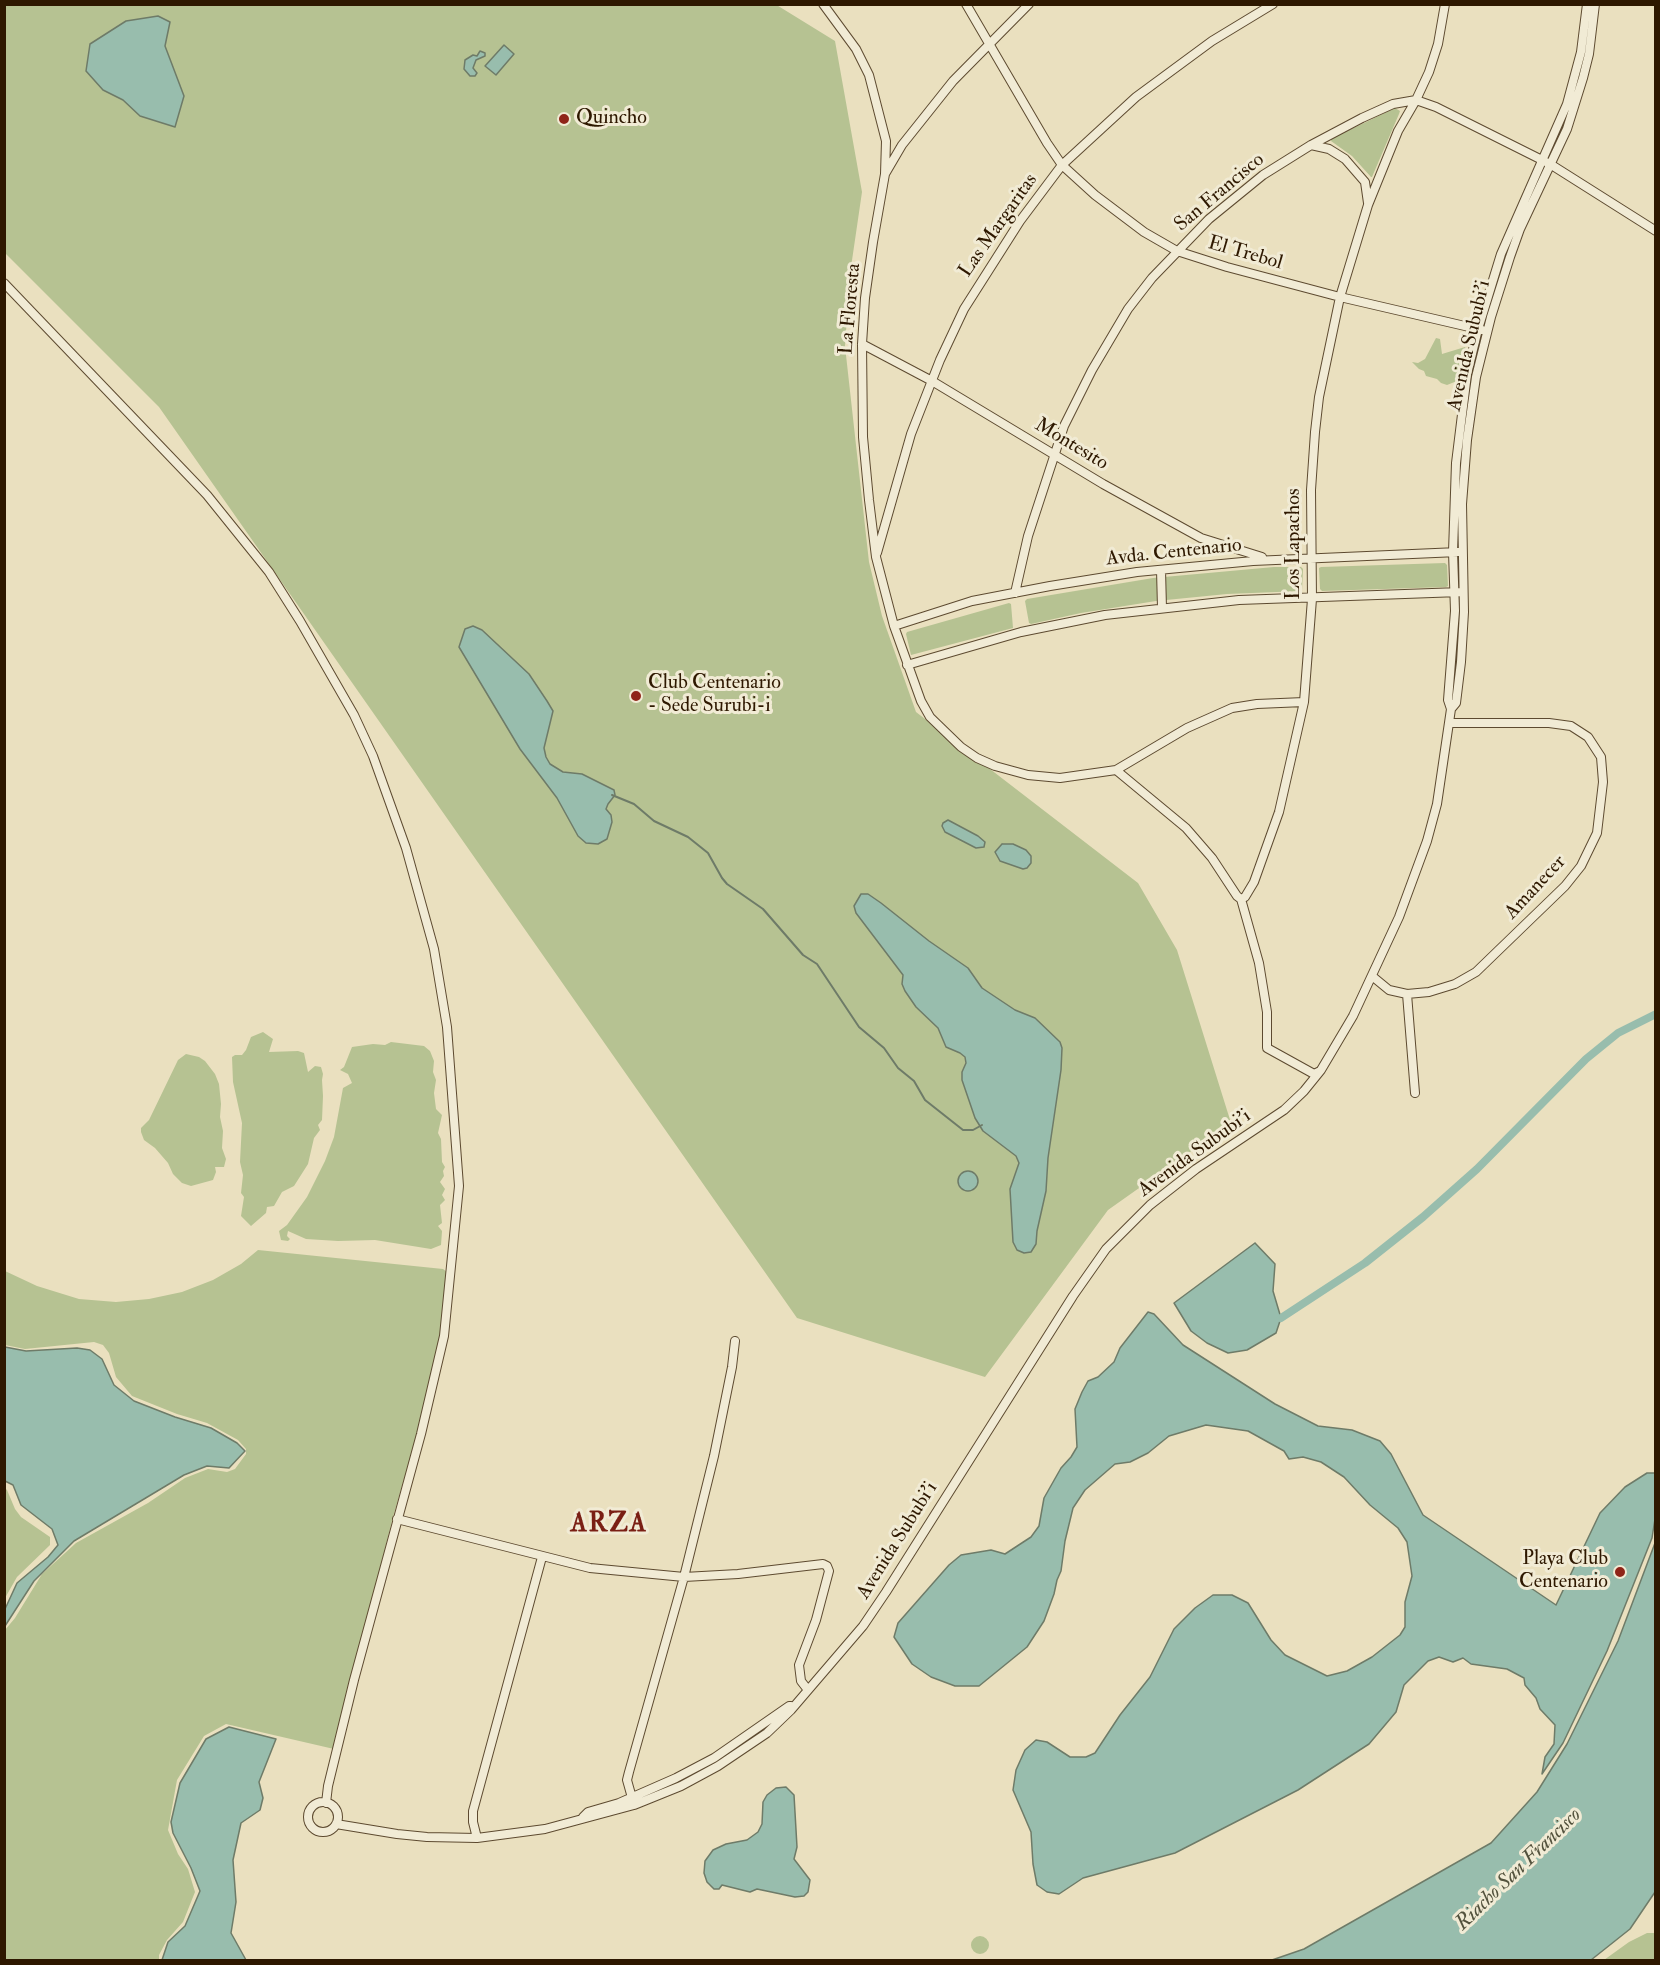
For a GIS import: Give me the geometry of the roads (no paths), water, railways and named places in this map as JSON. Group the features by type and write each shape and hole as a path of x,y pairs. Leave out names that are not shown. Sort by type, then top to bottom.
{"street":[{"path":"823,4 856,48 869,75 886,141 885,174"},
{"name":"El Trebol","path":"966,4 1062,165 1144,232 1177,250 1227,267 1487,332"},
{"name":"La Floresta","path":"1029,4 953,81 903,144 885,174 865,298 862,344 863,437 876,557 894,626 921,701 930,717 961,747 995,766 1028,775 1060,778 1116,770"},
{"name":"Las Margaritas","path":"876,557 911,434 932,381 964,309 1020,220 1062,165 1136,97 1212,41 1273,4"},
{"name":"Los Lapachos","path":"1241,899 1245,897 1254,882 1284,794 1304,702 1312,599 1311,489 1315,432 1319,397 1340,297 1368,205 1398,131 1429,72 1438,44 1445,4"},
{"name":"Avenida Sububi'i","path":"336,1824 397,1834 477,1838 545,1828 583,1817 588,1812 633,1801 714,1758 789,1706 792,1707 862,1626 886,1592 1073,1296 1106,1249 1150,1205 1196,1169 1284,1110 1321,1070 1343,1033 1399,917 1427,841 1437,804 1451,709 1456,703 1461,662 1459,592 1462,504 1466,448 1476,377 1509,257 1546,163 1576,75 1587,4"},
{"name":"Avenida Sububi'i","path":"1459,592 1453,552 1458,438 1467,374 1478,329 1502,254 1546,163 1567,129 1584,78 1595,4"},
{"path":"1416,100 1436,107 1546,163 1656,231"},
{"name":"San Francisco","path":"1015,593 1028,536 1064,426 1109,339 1140,293 1177,250 1209,219 1263,175 1311,145 1362,118 1394,104 1416,100"},
{"path":"886,141 897,147 903,144"},
{"path":"1311,145 1329,148 1345,159 1365,182 1368,205"},
{"path":"4,283 207,495 269,572 354,715 377,766 406,848 434,949 447,1027 459,1186 444,1336 422,1434 397,1519 333,1765 326,1803"},
{"name":"Montesito","path":"862,344 932,381 1054,455 1201,538 1270,560"},
{"name":"Avda. Centenario","path":"894,626 972,601 1091,579 1161,570 1311,557 1462,552"},
{"path":"1161,570 1162,608"},
{"path":"907,665 1027,630 1106,615 1239,600 1459,592"},
{"path":"1304,702 1257,704 1232,708 1187,728 1116,770 1186,828 1212,858 1241,899 1259,963 1267,1012 1267,1048 1314,1074 1321,1070"},
{"name":"Amanecer","path":"1407,994 1429,992 1455,984 1476,972 1565,886 1581,866 1597,833 1603,782 1601,757 1588,737 1571,726 1549,723 1449,723"},
{"path":"1372,976 1389,990 1407,994 1415,1093"},
{"path":"633,1801 627,1780 684,1577 719,1436 735,1341"},
{"path":"397,1519 590,1568 684,1577 738,1574 818,1564 827,1566 829,1571 816,1620 799,1665 801,1680 808,1690"},
{"path":"477,1838 472,1822 473,1811 542,1557"},
{"path":"316,1804 330,1804 336,1811 336,1824 325,1832 316,1830 310,1824 310,1810 316,1804"}],"water":[{"path":"158,16 170,22 165,46 184,96 175,127 140,116 123,100 103,90 86,71 90,44 126,21"},
{"path":"504,45 514,54 496,75 485,66"},
{"path":"480,51 485,53 485,56 476,60 473,68 477,73 475,76 470,76 464,69 465,60 473,55 477,56"},
{"path":"473,626 482,630 529,674 553,711 544,748 550,764 563,772 582,774 614,790 615,795 606,809 611,815 612,822 607,839 598,844 586,843 578,836 557,798 520,749 459,647 465,629"},
{"path":"948,820 978,836 985,842 984,847 976,848 945,832 942,826"},
{"path":"1002,844 1013,844 1026,850 1031,856 1031,863 1023,869 1000,861 995,852"},
{"path":"861,894 868,894 881,903 968,968 982,988 1015,1010 1035,1018 1060,1042 1061,1070 1048,1158 1046,1191 1036,1244 1031,1252 1024,1253 1017,1250 1013,1242 1010,1189 1019,1163 1016,1156 983,1131 975,1118 962,1080 965,1057 946,1047 938,1028 916,1007 905,991 902,984 903,975 856,913 854,906"},
{"path":"968,1171 975,1174 978,1181 975,1188 968,1191 961,1188 958,1181 961,1174"},
{"path":"1255,1243 1275,1264 1273,1291 1281,1318 1276,1333 1247,1350 1228,1353 1207,1343 1191,1331 1174,1303"},
{"path":"1148,1312 1154,1314 1183,1345 1275,1404 1318,1426 1352,1430 1380,1441 1391,1454 1423,1515 1556,1605 1600,1513 1625,1487 1647,1473 1655,1473 1655,1519 1652,1538 1607,1651 1563,1743 1542,1774 1545,1757 1554,1744 1555,1725 1540,1709 1536,1698 1525,1685 1524,1678 1507,1669 1471,1664 1463,1658 1453,1662 1439,1657 1428,1661 1404,1685 1396,1712 1369,1744 1298,1790 1175,1853 1083,1878 1059,1894 1047,1892 1037,1885 1031,1832 1013,1790 1016,1770 1025,1750 1036,1740 1047,1742 1070,1757 1086,1757 1095,1753 1120,1715 1150,1677 1174,1629 1195,1608 1213,1595 1232,1595 1248,1603 1271,1640 1285,1655 1327,1676 1347,1671 1372,1657 1400,1635 1405,1627 1405,1602 1412,1576 1407,1542 1398,1528 1370,1505 1344,1477 1321,1462 1303,1457 1289,1459 1284,1451 1248,1431 1206,1425 1169,1436 1148,1453 1130,1462 1115,1464 1085,1490 1073,1508 1061,1571 1054,1594 1044,1621 1027,1647 979,1686 955,1686 931,1677 912,1664 894,1637 898,1623 949,1565 961,1555 991,1550 1005,1554 1031,1537 1039,1526 1044,1498 1061,1468 1077,1447 1075,1409 1082,1392 1088,1381 1098,1377 1114,1362 1120,1348"},
{"path":"5,1347 26,1351 77,1348 90,1350 102,1359 114,1385 134,1401 211,1428 237,1443 245,1451 229,1468 207,1466 184,1475 74,1541 34,1581 5,1626 5,1609 17,1583 48,1557 58,1545 52,1529 21,1505 13,1485 5,1481"},
{"name":"Riacho San Francisco","path":"1655,1543 1655,1892 1630,1929 1591,1960 1272,1960 1304,1949 1491,1843 1537,1792 1567,1744 1618,1641"},
{"path":"229,1727 276,1739 259,1782 263,1798 260,1810 241,1823 233,1860 236,1902 231,1933 246,1960 162,1960 168,1942 185,1926 200,1891 173,1833 171,1822 180,1783 206,1739"},
{"path":"786,1787 794,1795 797,1847 794,1859 810,1880 808,1892 804,1896 795,1897 757,1889 750,1892 722,1885 719,1889 714,1889 707,1882 704,1873 705,1861 713,1850 726,1844 747,1840 758,1832 762,1824 763,1802 767,1795 776,1788"}],"waterway":[{"path":"612,795 634,804 654,821 688,837 708,853 727,884 763,909 803,955 817,964 859,1027 884,1048 898,1068 914,1081 925,1100 963,1130 973,1130 982,1125"},
{"path":"1281,1318 1365,1263 1423,1217 1477,1169 1586,1059 1618,1033 1656,1014"}],"place":[{"name":"Quincho","path":"564,119"},
{"name":"Club Centenario - Sede Surubi-i","path":"636,696"},
{"name":"Playa Club Centenario","path":"1620,1572"}],"district":[{"name":"ARZA","path":"609,1525"}]}
